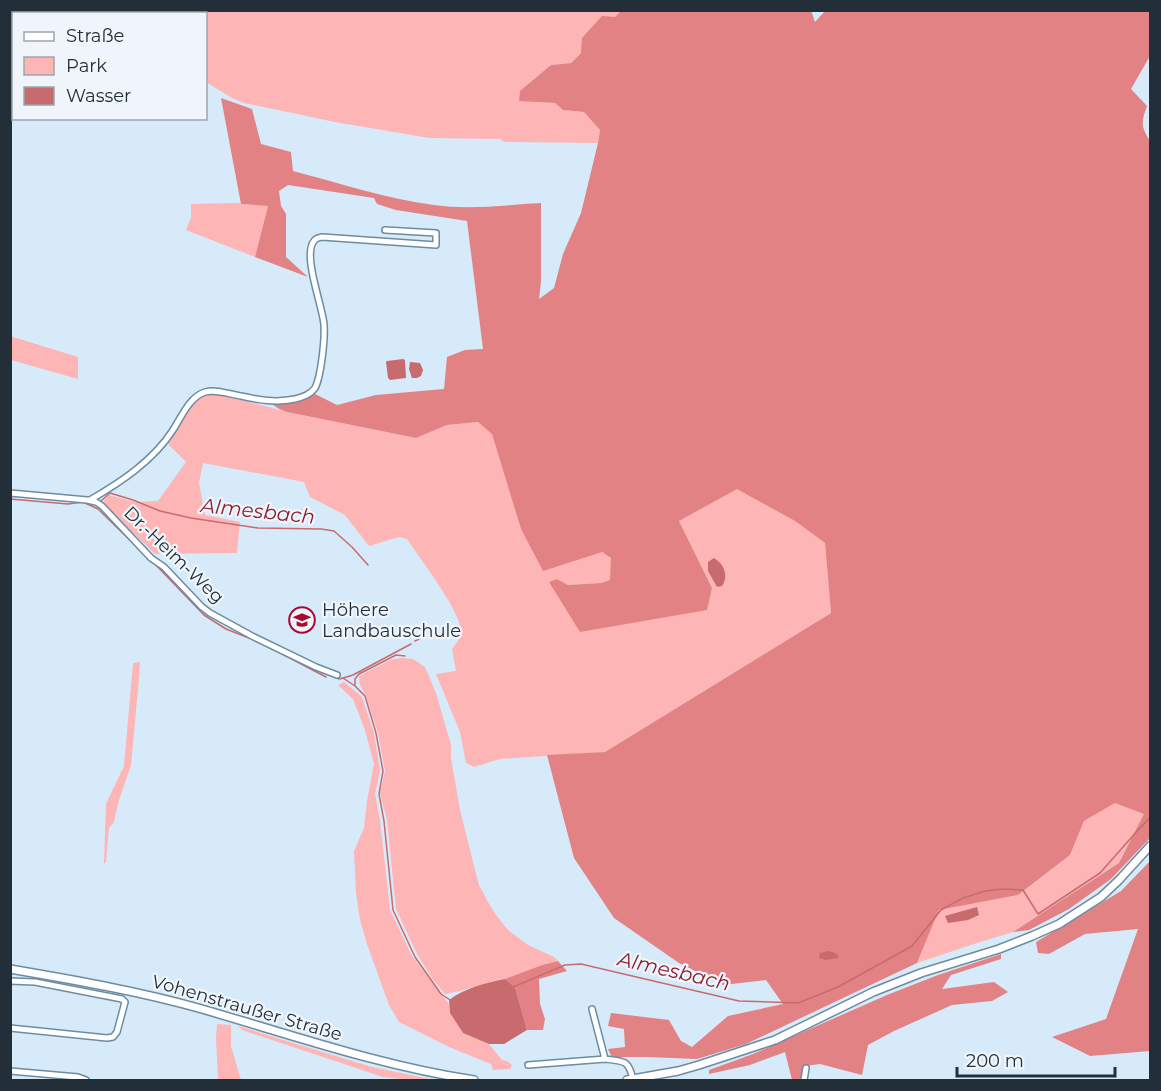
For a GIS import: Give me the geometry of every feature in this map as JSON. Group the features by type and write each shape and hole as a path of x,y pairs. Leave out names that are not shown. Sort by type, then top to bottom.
{"main road":[{"path":"636,1080 699,1065 775,1040 873,992 921,973 999,949 1059,924 1101,897 1150,846"},
{"name":"Vohenstraußer Straße","path":"10,969 141,994 377,1060 435,1074 474,1080"}],"street":[{"path":"10,494 90,500 124,479 153,455 171,434 190,403 200,394 212,391 271,401 308,395 314,390 319,374 324,342 324,324 310,257 313,242 316,238 322,237 436,245 436,233 386,230"},
{"name":"Dr.-Heim-Weg","path":"90,500 102,506 210,613 252,636 337,675"},
{"name":"Vohenstraußer Straße","path":"10,981 35,982 122,999 125,1002 117,1032 113,1037 10,1028"},
{"path":"592,1009 605,1059"},
{"path":"528,1065 617,1060 627,1064 636,1080"},
{"path":"804,1080 806,1068"},
{"path":"10,1071 78,1077 86,1080"}],"green space":[{"path":"622,11 571,63 551,65 535,102 555,103 563,110 584,112 600,130 598,143 429,138 244,103 207,83 207,12 111,12"},
{"path":"240,203 268,206 255,257 186,230 191,218 191,204"},
{"path":"10,336 78,357 78,379 11,360"},
{"path":"216,393 287,412 416,438 447,425 478,422 492,433 521,529 602,552 611,558 611,580 601,583 568,585 557,579 580,632 712,588 679,521 737,488 795,521 825,543 831,613 605,752 500,759 474,767 466,763 460,732 436,674 456,671 452,649 461,632 460,624 448,599 407,539 399,537 369,546 345,515 310,497 304,482 203,463 199,483 205,515 240,522 237,553 155,554 102,503 109,495 135,502 158,501 186,462 168,444 194,401 204,394"},
{"path":"413,659 425,667 436,693 451,745 460,810 479,885 496,915 508,930 528,945 558,961 505,979 445,994 418,956 396,909 387,820 380,793 385,771 378,733 360,685 359,676 390,660"},
{"path":"140,662 131,765 114,822 109,828 104,864 106,804 124,766 133,663"},
{"path":"344,682 362,697 374,733 380,771 375,794 390,910 412,956 449,1004 450,1013 463,1033 489,1044 502,1060 512,1065 510,1069 493,1070 491,1064 449,1047 399,1022 389,1005 367,944 356,893 354,851 364,828 374,764 365,730 353,699 338,685"},
{"path":"1115,803 1145,813 1119,863 1013,932 917,963 939,910 1018,895 1070,855 1084,821"},
{"path":"217,1024 231,1025 231,1046 241,1080 218,1080"},
{"path":"238,1026 372,1067 430,1080 383,1077 242,1030"}],"shaded area":[{"path":"622,10 811,10 815,22 826,10 1150,11 1150,56 1131,89 1147,106 1143,124 1150,141 1150,838 1111,879 1069,909 1029,930 1013,932 1119,863 1144,814 1115,803 1084,821 1070,855 1018,895 939,910 917,963 746,1044 697,1059 612,1057 608,1049 625,1047 624,1029 608,1026 611,1013 669,1020 681,1041 692,1047 728,1016 783,1004 766,980 723,985 679,963 614,918 574,858 547,755 605,752 831,613 825,543 795,521 737,489 679,521 712,588 707,610 580,632 549,582 557,579 568,585 601,583 610,580 611,558 602,552 543,571 521,529 492,434 478,422 447,425 416,438 287,412 263,398 290,399 313,393 337,405 376,395 444,389 447,357 465,350 483,349 467,221 396,210 377,204 374,198 288,185 279,191 281,206 286,214 286,257 308,277 255,257 268,206 241,204 221,98 252,109 261,144 291,152 293,171 381,195 434,205 474,207 541,203 539,299 554,288 563,254 581,213 600,130 584,112 563,110 555,103 519,101 520,91 551,65 571,63 581,53 582,38 602,16 615,17"},
{"path":"1150,861 1150,1051 1090,1056 1052,1037 1106,1019 1138,929 1085,934 1049,954 1038,953 1036,942 1121,891"},
{"path":"1001,954 1001,959 951,975 942,989 994,982 1008,992 992,1001 952,1005 868,1045 862,1075 820,1064 805,1066 801,1080 792,1080 785,1052 750,1065 709,1074 709,1070 753,1054 887,995"},
{"path":"558,961 567,971 539,979 540,1004 545,1019 543,1030 527,1030 515,987 505,979"}],"water":[{"path":"405,360 406,378 390,380 386,362"},
{"path":"410,362 420,363 423,370 421,376 412,378 409,369"},
{"path":"714,558 723,567 725,574 722,586 717,587 708,571 708,562"},
{"path":"977,907 979,915 968,920 948,923 945,916"},
{"path":"829,951 838,955 838,958 826,960 819,958 820,953"},
{"path":"505,979 515,987 527,1030 504,1044 489,1044 463,1033 450,1013 449,1000 475,986"}],"waterway":[{"name":"Almesbach","path":"101,501 110,493 160,511 191,518 258,528 334,531 368,565"},
{"name":"Almesbach","path":"10,499 68,504 83,502 98,509 139,549"},
{"path":"153,562 204,615 226,629 249,638"},
{"name":"Almesbach","path":"415,641 419,639"},
{"name":"Almesbach","path":"343,678 411,644"},
{"path":"269,647 326,677"},
{"name":"Almesbach","path":"355,685 355,679 359,674 396,655 405,656"},
{"name":"Almesbach","path":"339,679 343,678 365,696 376,733 383,771 379,794 393,910 415,957 441,994 450,1000"},
{"name":"Almesbach","path":"513,987 565,965 581,964 739,1001 798,1003 838,987 912,946 941,910 963,898 985,891 1023,890 1038,914 1100,873 1150,818"}],"place":[{"name":"Höhere Landbauschule","path":"302,620"}]}
